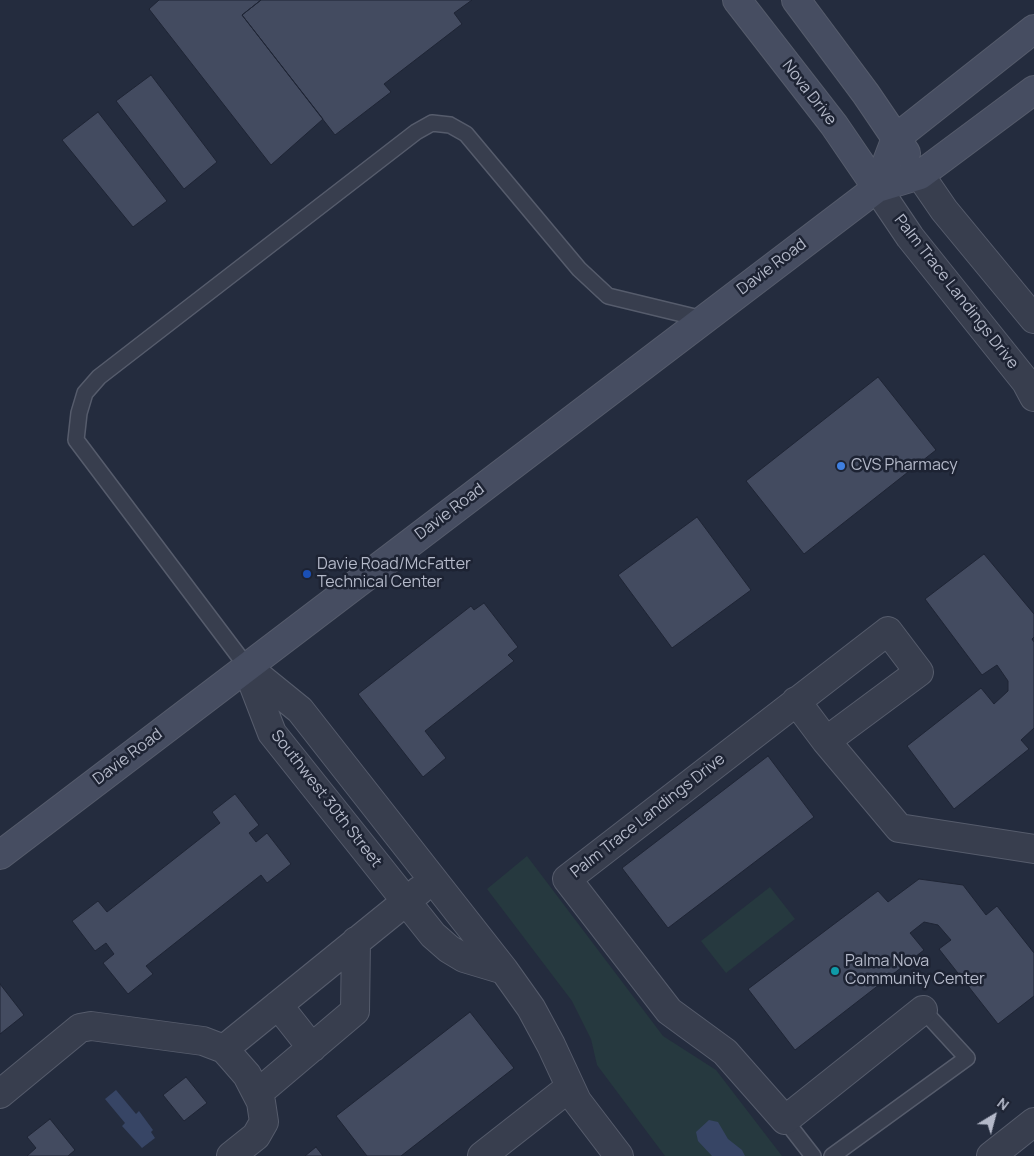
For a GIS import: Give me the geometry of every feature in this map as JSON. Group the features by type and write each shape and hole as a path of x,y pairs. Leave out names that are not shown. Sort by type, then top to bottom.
{"main road":[{"name":"Nova Drive","path":"737,0 834,125 877,188"},
{"path":"796,0 866,94 920,174"},
{"path":"877,188 896,138 1034,29"},
{"name":"Davie Road","path":"0,855 877,188 920,174 1034,90"}],"street":[{"path":"920,174 944,210 1034,319"},
{"name":"Palm Trace Landings Drive","path":"877,188 910,237 1031,385"},
{"name":"Palm Trace Landings Drive","path":"785,1120 725,1052 669,1012 567,878 888,631 920,672 826,741"},
{"path":"247,667 300,710 504,970 531,1008 582,1108 619,1156"},
{"name":"Southwest 30th Street","path":"247,667 272,733 433,935 449,949 464,958 504,970"},
{"path":"796,701 826,741 899,828 1034,849"},
{"path":"224,1049 432,879"},
{"path":"257,1094 356,1011 356,941"},
{"path":"278,1005 312,1048"},
{"path":"785,1120 923,1010"},
{"path":"0,1094 80,1028 91,1026 203,1041 224,1049 247,1075 261,1102 264,1122 256,1136 231,1156"},
{"path":"482,1156 570,1087"},
{"path":"991,1156 1034,1122"}],"lane":[{"path":"247,667 76,440 78,413 85,393 99,377 416,132 432,123 450,125 466,134 579,270 608,296 703,319"},
{"path":"832,1156 967,1058 923,1010"},
{"path":"785,1120 813,1156"}],"shaded area":[{"path":"527,856 663,1036 716,1070 782,1156 665,1156 597,1065 591,1039 572,1001 487,889"},
{"path":"770,887 795,919 726,973 701,941"}],"water":[{"path":"116,1090 136,1114 139,1111 153,1130 151,1132 155,1138 142,1148 122,1126 125,1123 105,1099"},
{"path":"709,1120 718,1122 728,1139 742,1150 745,1156 712,1156 698,1141 696,1132"}],"building":[{"path":"159,0 261,0 242,15 323,119 271,165 149,9"},
{"path":"261,0 472,0 454,13 462,24 384,84 391,92 335,135 242,15"},
{"path":"151,75 217,162 184,189 116,101"},
{"path":"98,112 167,201 133,227 62,140"},
{"name":"CVS Pharmacy","path":"878,377 936,450 804,554 746,481"},
{"path":"697,517 751,590 672,648 618,575"},
{"path":"984,554 1034,614 1034,637 1032,639 1034,642 1034,728 1021,740 1029,749 954,809 907,746 981,688 994,704 1008,691 1008,681 997,665 982,675 925,599"},
{"path":"484,603 518,647 508,655 514,661 425,731 446,758 423,777 358,694 471,606 474,610"},
{"path":"768,756 814,817 668,928 622,868"},
{"path":"235,794 259,825 249,833 256,842 267,833 291,864 267,883 261,875 146,966 153,974 128,994 103,963 114,954 106,943 95,951 72,921 98,901 107,912 220,823 212,812"},
{"name":"Palma Nova Community Center","path":"919,879 963,885 986,915 997,906 1034,953 1034,996 998,1024 939,949 951,940 938,925 924,922 910,933 924,950 795,1050 748,989 878,891 888,902"},
{"path":"0,984 24,1015 0,1034"},
{"path":"470,1012 514,1068 401,1156 367,1156 336,1116"},
{"path":"186,1077 207,1103 184,1121 163,1095"},
{"path":"50,1119 75,1150 68,1156 27,1156 36,1148 27,1137"},
{"path":"316,1147 323,1156 305,1156"}],"place":[{"name":"CVS Pharmacy","path":"841,466"},
{"name":"Davie Road/McFatter Technical Center","path":"307,574"},
{"name":"Palma Nova Community Center","path":"835,971"}]}
